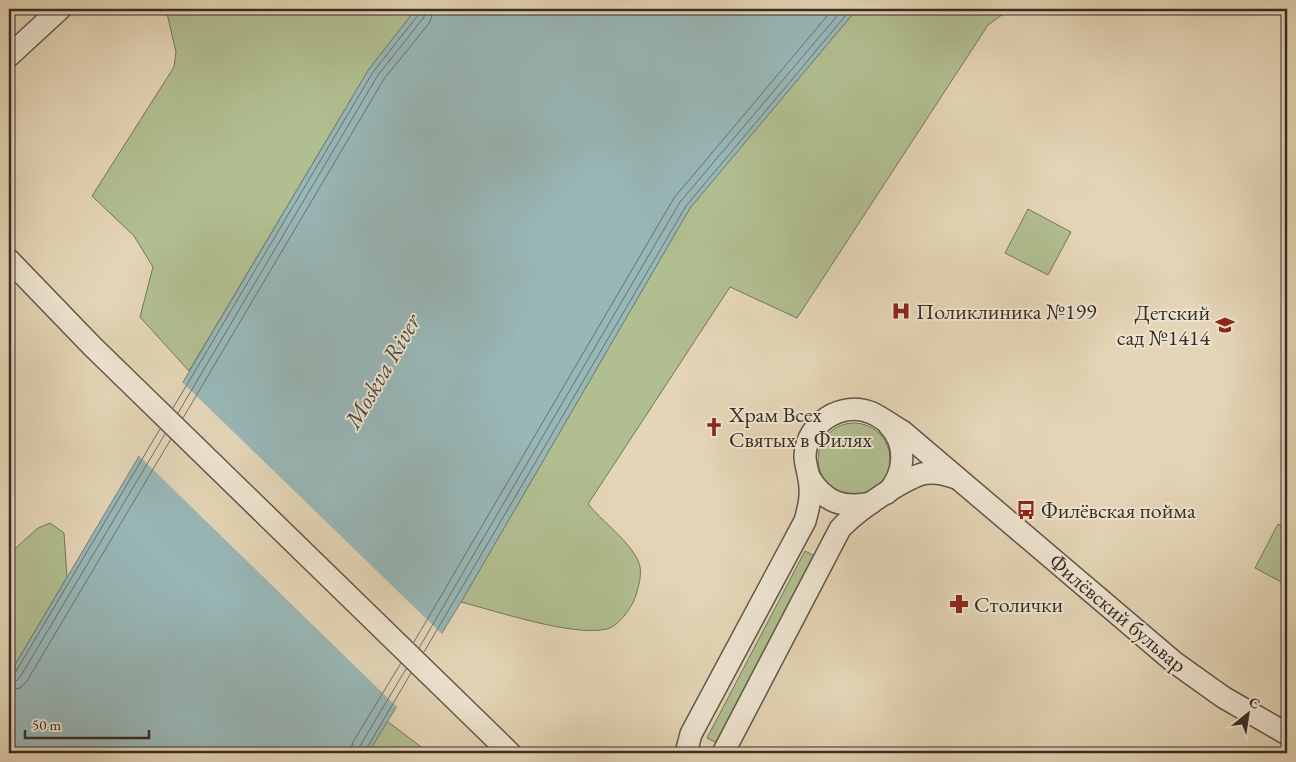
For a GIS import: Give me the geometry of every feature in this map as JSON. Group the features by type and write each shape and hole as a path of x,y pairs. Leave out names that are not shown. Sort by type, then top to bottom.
{"street":[{"path":"9,56 60,9"},
{"path":"9,260 92,346 510,753"},
{"name":"Филёвский бульвар","path":"686,753 691,734 805,521 810,504 809,477 806,467 807,444 818,425 826,418 842,411 859,410 871,413 902,431 1174,662 1223,697 1287,734"},
{"name":"Филёвский бульвар","path":"723,753 840,529 893,486 902,463 898,439 883,420"},
{"name":"Филёвский бульвар","path":"809,477 817,490 828,499 842,505 857,506 878,499 922,474 938,473 959,479"}],"green space":[{"path":"166,9 416,9 369,69 189,371 140,317 153,267 134,236 92,196 174,67 176,52"},
{"path":"857,9 1010,9 988,25 797,318 730,287 588,504 625,541 640,565 640,580 636,595 629,610 621,620 607,629 592,631 534,622 461,602 690,208"},
{"path":"1028,209 1071,232 1048,275 1005,253"},
{"path":"854,423 874,429 884,439 890,459 884,479 874,489 854,495 834,489 824,479 818,459 824,439 834,429"},
{"path":"50,523 64,533 67,577 9,675 9,554 38,528"},
{"path":"1278,524 1287,529 1287,585 1255,568"},
{"path":"805,551 815,556 717,743 707,738"},
{"path":"387,721 429,753 368,753"}],"water":[{"name":"Moskva River","path":"416,9 857,9 690,208 461,602 368,753 9,753 9,675 369,69"}],"pier":[{"path":"181,381 443,635 398,708 137,454"}],"place":[{"name":"Поликлиника №199","path":"901,311"},
{"name":"Детский сад №1414","path":"1225,325"},
{"name":"Храм Всех Святых в Филях","path":"714,427"},
{"name":"Филёвская пойма","path":"1026,510"},
{"name":"Столички","path":"959,604"}]}
